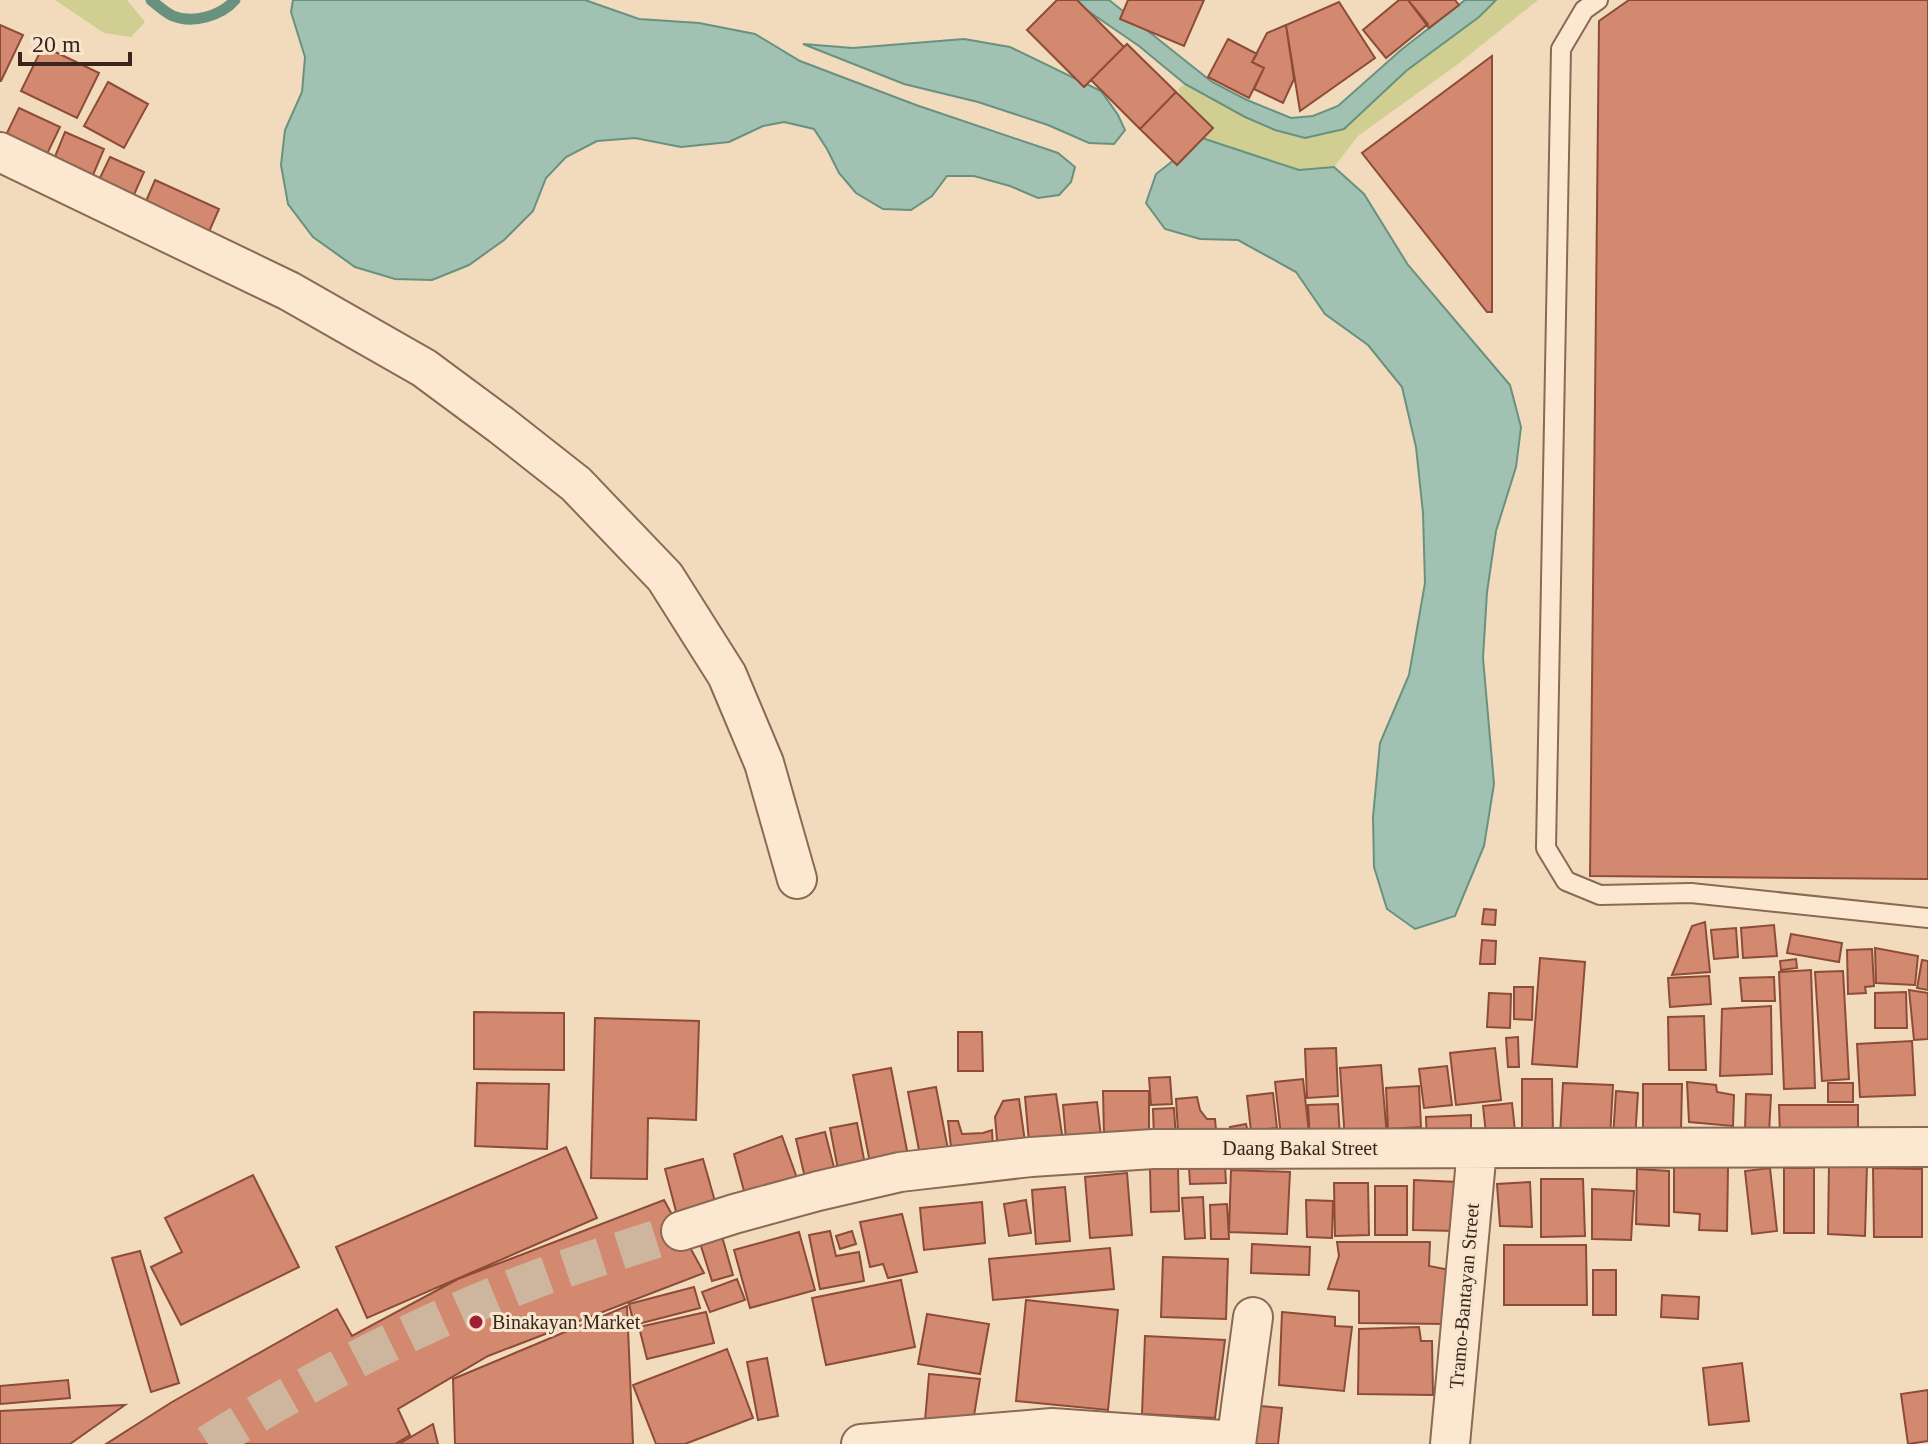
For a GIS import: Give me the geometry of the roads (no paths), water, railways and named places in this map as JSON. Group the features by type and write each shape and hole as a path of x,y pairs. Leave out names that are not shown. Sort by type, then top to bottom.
{"street":[{"path":"0,152 289,291 397,352 424,368 576,484 665,577 727,675 764,763 797,879"},
{"name":"Daang Bakal Street","path":"681,1231 818,1191 900,1172 1031,1157 1153,1149 1928,1147"},
{"name":"Tramo-Bantayan Street","path":"1450,1444 1477,1149"},
{"path":"861,1444 1052,1428 1236,1442 1253,1317"}],"lane":[{"path":"1598,0 1584,10 1561,49 1546,848 1566,881 1600,895 1691,893 1928,918"}],"waterway":[{"path":"151,0 170,15 189,19 215,14 235,0"}],"tunnel":[{"path":"208,1444 321,1378 438,1320 538,1278 681,1231"}],"place":[{"name":"Binakayan Market","path":"476,1322"}]}
